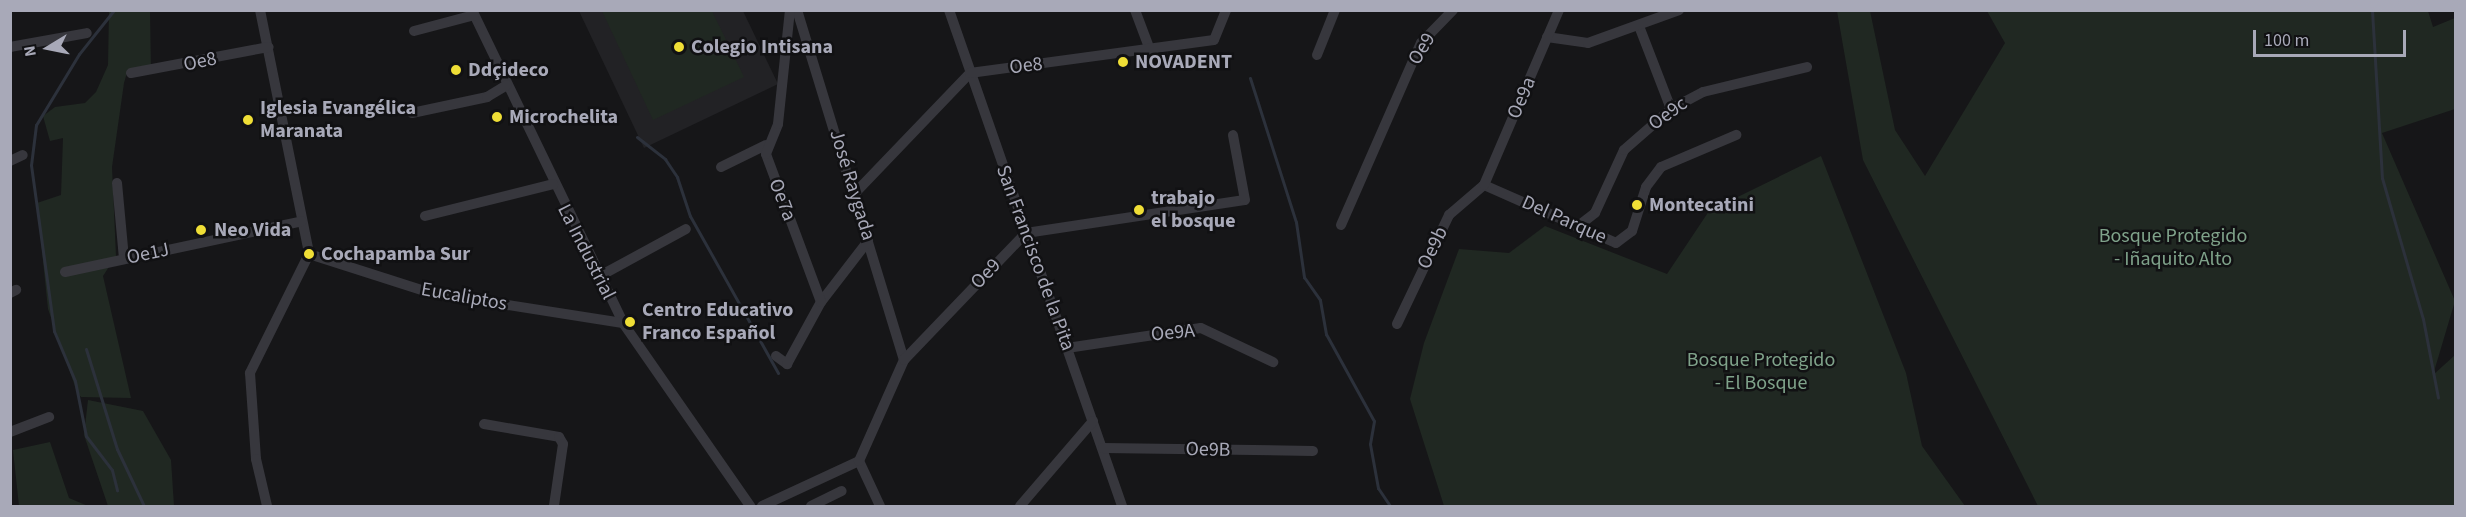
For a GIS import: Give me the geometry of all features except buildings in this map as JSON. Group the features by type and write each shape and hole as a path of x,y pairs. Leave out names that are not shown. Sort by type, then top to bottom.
{"street":[{"path":"260,10 309,254 250,373 256,459 267,507"},
{"path":"721,166 766,145 778,124 790,10"},
{"name":"José Raygada","path":"797,10 856,192 868,241 904,360"},
{"name":"San Francisco de la Pita","path":"949,10 1122,507"},
{"path":"1135,10 1150,50"},
{"name":"Oe8","path":"970,73 1214,40 1226,10"},
{"path":"1317,55 1335,10"},
{"name":"Oe9","path":"1341,225 1424,38 1453,10"},
{"name":"Oe9a","path":"1484,185 1559,10"},
{"path":"1547,37 1582,44 1639,26 1679,10"},
{"path":"414,31 473,13"},
{"name":"La Industrial","path":"473,13 553,184 623,323 750,507"},
{"path":"1639,26 1671,109"},
{"path":"10,47 87,33"},
{"name":"Oe8","path":"131,73 269,47"},
{"name":"Oe9c","path":"1577,228 1595,213 1624,150 1671,109 1703,92 1807,68"},
{"path":"856,192 970,73"},
{"path":"412,113 487,97 507,86"},
{"path":"1026,233 1245,200 1233,135"},
{"name":"Del Parque","path":"1484,185 1577,228 1622,241 1661,167 1736,135"},
{"name":"Oe7a","path":"766,145 768,163 821,302"},
{"path":"10,161 23,155"},
{"path":"117,183 124,259"},
{"path":"425,216 553,184"},
{"name":"Oe9b","path":"1397,324 1449,215 1484,185"},
{"name":"Oe1J","path":"65,272 302,221"},
{"path":"598,277 686,228"},
{"name":"Oe9","path":"859,461 904,360 1026,233"},
{"path":"776,356 785,365 794,356 821,302 868,241"},
{"name":"Eucaliptos","path":"309,254 431,293 623,323"},
{"name":"Oe9A","path":"1067,348 1201,328 1273,362"},
{"path":"10,432 49,417"},
{"path":"1020,507 1093,421"},
{"path":"484,424 559,437 563,444 554,507"},
{"name":"Oe9B","path":"1103,448 1313,451"},
{"path":"762,507 859,461 880,507"},
{"path":"811,507 842,491"}],"shaded area":[{"name":"Colegio Intisana","path":"579,11 743,11 778,84 644,148"}],"green space":[{"path":"109,11 150,11 151,72 128,69 124,83 112,167 116,256 103,276 131,398 81,397 77,392 48,309 37,203 61,195 63,138 50,141 43,116 55,107 85,103 96,92 108,65"},
{"path":"602,11 712,11 744,77 653,120"},
{"name":"Bosque Protegido - Iñaquito Alto","path":"1837,11 1870,11 1895,130 1925,176 2005,43 1987,11 2428,11 2433,27 2455,18 2455,109 2382,133 2455,301 2433,375 2455,355 2455,506 2038,506 1863,160"},
{"name":"Bosque Protegido - El Bosque","path":"1821,156 1906,373 1922,446 1965,506 1444,506 1410,399 1424,343 1459,249 1509,253 1545,226 1667,274 1709,211"},
{"path":"88,400 143,411 171,460 174,506 108,506 84,435"},
{"path":"50,442 69,498 88,506 19,506 13,450"}],"waterway":[{"path":"114,10 79,54 36,125 31,165 54,331 75,381 86,436 112,470 117,490"},
{"path":"2372,10 2382,178 2423,319 2438,398"},
{"path":"1250,78 1296,222 1304,277 1320,300 1326,334 1374,421 1370,444 1378,488 1390,506"},
{"path":"637,137 665,159 677,177 690,216 778,373"},
{"path":"86,349 117,449 144,506"}],"place":[{"name":"Colegio Intisana","path":"679,47"},
{"name":"NOVADENT","path":"1123,62"},
{"name":"Ddçideco","path":"456,70"},
{"name":"Microchelita","path":"497,117"},
{"name":"Iglesia Evangélica Maranata","path":"248,120"},
{"name":"Montecatini","path":"1637,205"},
{"name":"trabajo el bosque","path":"1139,210"},
{"name":"Neo Vida","path":"201,230"},
{"name":"Cochapamba Sur","path":"309,254"},
{"name":"Centro Educativo Franco Español","path":"630,322"}]}
